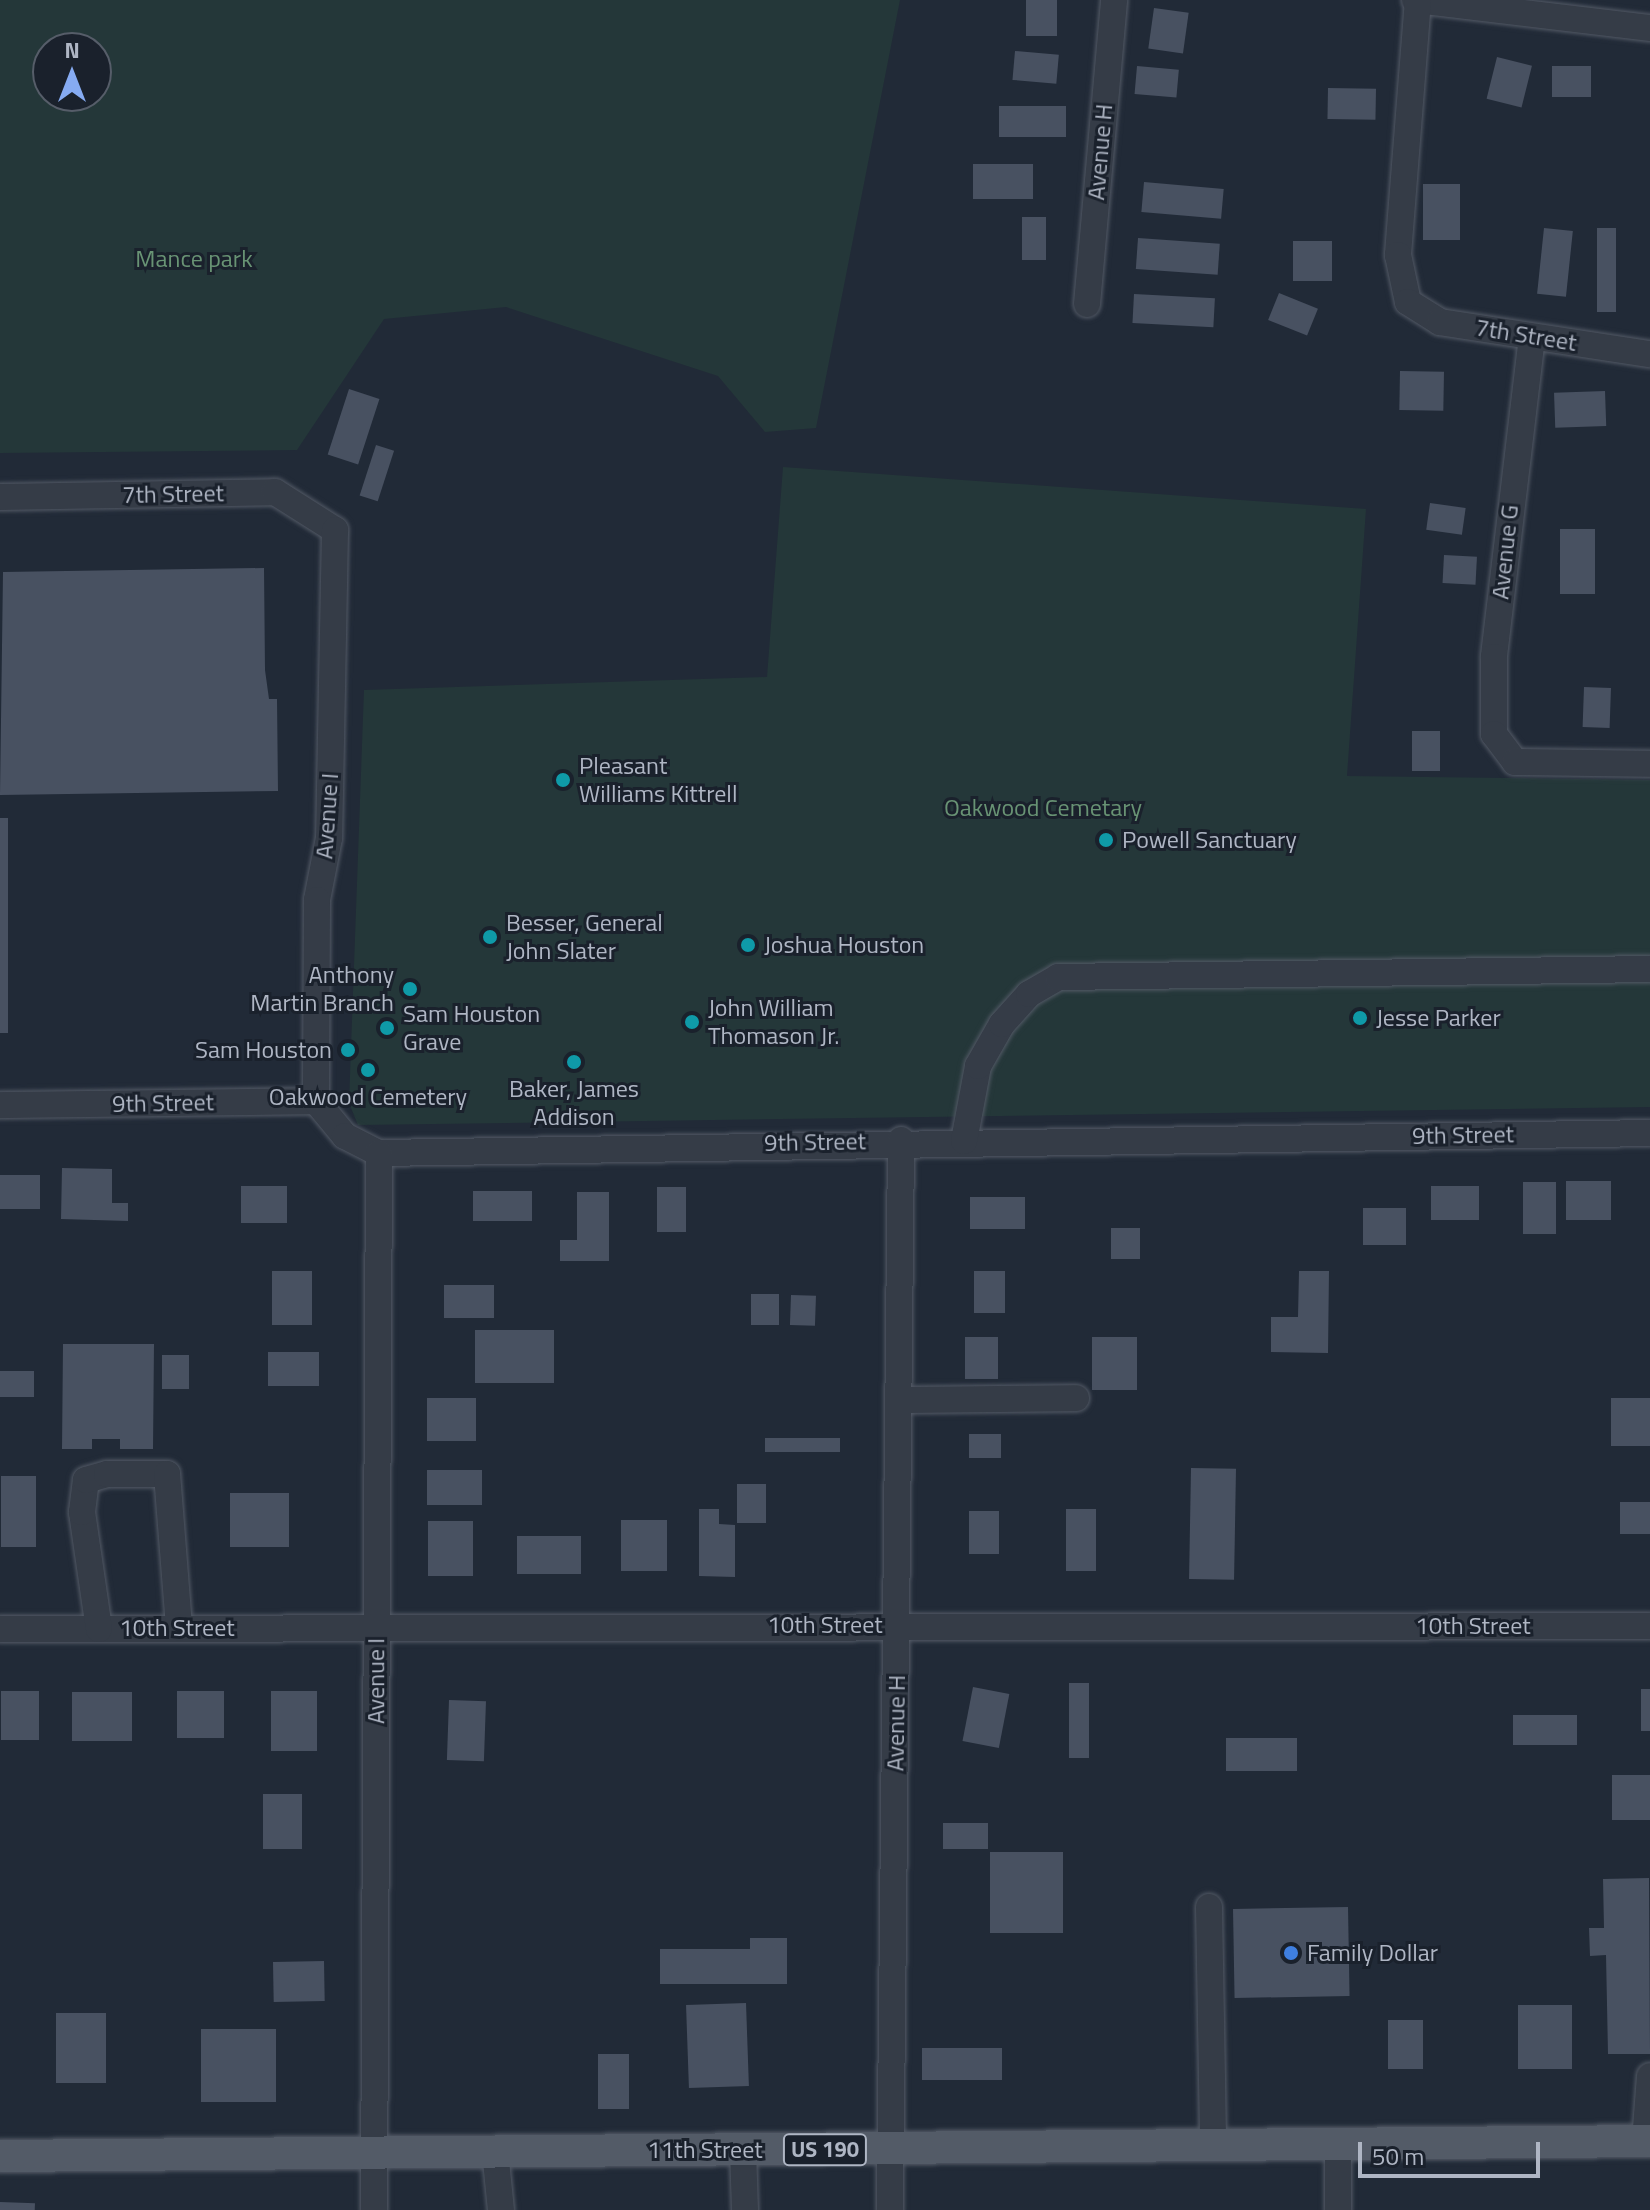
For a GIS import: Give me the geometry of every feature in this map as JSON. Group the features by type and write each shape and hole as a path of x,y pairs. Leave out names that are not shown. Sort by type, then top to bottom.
{"main road":[{"name":"11th Street","path":"0,2156 890,2149 1338,2141 1648,2141"}],"street":[{"name":"Avenue H","path":"1087,304 1114,0"},
{"path":"1416,0 1650,28"},
{"name":"7th Street","path":"1416,0 1398,255 1408,302 1440,322 1650,354"},
{"name":"Avenue G","path":"1532,337 1494,657 1494,734 1515,762 1650,764"},
{"name":"7th Street","path":"0,497 275,492 335,530"},
{"name":"Avenue I","path":"316,1101 317,900 329,838 335,530"},
{"path":"964,1141 978,1066 1020,1004 1058,977 1650,969"},
{"name":"9th Street","path":"0,1105 316,1101 345,1136 379,1153 901,1140 1650,1133"},
{"name":"Avenue H","path":"890,2210 901,1140"},
{"name":"Avenue I","path":"374,2210 379,1153"},
{"path":"899,1400 1076,1398"},
{"path":"99,1629 82,1512 86,1480 107,1474 167,1474 179,1628"},
{"name":"10th Street","path":"0,1629 1650,1626"},
{"path":"1209,1907 1213,2143"},
{"path":"1648,2141 1650,2076"},
{"path":"1338,2141 1338,2210"},
{"path":"743,2150 745,2210"},
{"path":"495,2151 501,2210"}],"green space":[{"name":"Mance park","path":"0,0 900,0 816,428 765,432 718,376 506,307 384,319 297,450 0,453"},
{"name":"Oakwood Cemetary","path":"783,467 1366,509 1347,776 1650,780 1650,1107 358,1125 349,1103 364,690 767,677"}],"building":[{"path":"1026,0 1057,0 1057,36 1026,36"},
{"path":"1154,8 1189,13 1183,53 1148,49"},
{"path":"1015,51 1059,55 1056,84 1012,80"},
{"path":"1497,57 1532,66 1522,107 1487,99"},
{"path":"1137,66 1179,70 1176,98 1135,94"},
{"path":"1552,66 1591,66 1591,97 1552,97"},
{"path":"1328,88 1376,89 1375,120 1327,119"},
{"path":"999,106 1066,106 1066,137 999,137"},
{"path":"973,164 1033,164 1033,199 973,199"},
{"path":"1144,182 1224,189 1221,219 1141,212"},
{"path":"1423,184 1460,184 1460,240 1423,240"},
{"path":"1022,217 1046,217 1046,260 1022,260"},
{"path":"1544,228 1573,231 1566,297 1537,294"},
{"path":"1597,228 1616,228 1616,312 1597,312"},
{"path":"1138,238 1220,244 1218,275 1136,269"},
{"path":"1293,241 1332,241 1332,281 1293,281"},
{"path":"1279,293 1318,309 1307,336 1268,320"},
{"path":"1134,294 1215,298 1213,327 1132,323"},
{"path":"1400,371 1444,372 1443,411 1399,410"},
{"path":"349,389 379,399 358,465 328,455"},
{"path":"1605,391 1606,426 1555,428 1554,393"},
{"path":"376,445 394,451 378,501 360,495"},
{"path":"1430,503 1466,508 1462,535 1426,530"},
{"path":"1560,529 1595,529 1595,594 1560,594"},
{"path":"1444,555 1477,557 1475,585 1443,583"},
{"path":"264,568 265,670 269,699 277,699 278,791 0,795 3,572"},
{"path":"1584,687 1611,688 1610,728 1583,727"},
{"path":"1412,731 1440,731 1440,771 1412,771"},
{"path":"0,818 8,818 8,1033 0,1033"},
{"path":"62,1168 112,1169 112,1203 128,1203 128,1221 61,1219"},
{"path":"0,1175 40,1175 40,1209 0,1209"},
{"path":"1566,1181 1611,1181 1611,1220 1566,1220"},
{"path":"1523,1182 1556,1182 1556,1234 1523,1234"},
{"path":"241,1186 287,1186 287,1223 241,1223"},
{"path":"1431,1186 1479,1186 1479,1220 1431,1220"},
{"path":"657,1187 686,1187 686,1232 657,1232"},
{"path":"473,1191 532,1191 532,1221 473,1221"},
{"path":"577,1192 609,1192 609,1261 560,1261 560,1240 577,1240"},
{"path":"970,1197 1025,1197 1025,1229 970,1229"},
{"path":"1363,1208 1406,1208 1406,1245 1363,1245"},
{"path":"1111,1228 1140,1228 1140,1259 1111,1259"},
{"path":"272,1271 312,1271 312,1325 272,1325"},
{"path":"974,1271 1005,1271 1005,1313 974,1313"},
{"path":"1299,1271 1329,1271 1328,1353 1271,1352 1271,1317 1298,1317"},
{"path":"444,1285 494,1285 494,1318 444,1318"},
{"path":"751,1294 779,1294 779,1325 751,1325"},
{"path":"791,1295 816,1296 815,1326 790,1325"},
{"path":"475,1330 554,1330 554,1383 475,1383"},
{"path":"965,1337 998,1337 998,1379 965,1379"},
{"path":"1092,1337 1137,1337 1137,1390 1092,1390"},
{"path":"63,1344 154,1344 153,1449 120,1449 120,1439 92,1439 92,1449 62,1449"},
{"path":"268,1352 319,1352 319,1386 268,1386"},
{"path":"162,1355 189,1355 189,1389 162,1389"},
{"path":"0,1371 34,1371 34,1397 0,1397"},
{"path":"427,1398 476,1398 476,1441 427,1441"},
{"path":"1611,1398 1650,1398 1650,1446 1611,1446"},
{"path":"969,1434 1001,1434 1001,1458 969,1458"},
{"path":"765,1438 840,1438 840,1452 765,1452"},
{"path":"1191,1468 1236,1469 1234,1580 1189,1579"},
{"path":"427,1470 482,1470 482,1505 427,1505"},
{"path":"1,1476 36,1476 36,1547 1,1547"},
{"path":"737,1484 766,1484 766,1523 737,1523"},
{"path":"230,1493 289,1493 289,1547 230,1547"},
{"path":"1620,1502 1650,1502 1650,1534 1620,1534"},
{"path":"699,1509 719,1509 719,1524 735,1525 735,1577 699,1576"},
{"path":"1066,1509 1096,1509 1096,1571 1066,1571"},
{"path":"969,1511 999,1511 999,1554 969,1554"},
{"path":"621,1520 667,1520 667,1571 621,1571"},
{"path":"428,1521 473,1521 473,1576 428,1576"},
{"path":"517,1536 581,1536 581,1574 517,1574"},
{"path":"1069,1683 1089,1683 1089,1758 1069,1758"},
{"path":"973,1687 1009,1694 999,1748 963,1741"},
{"path":"1641,1689 1650,1689 1650,1731 1641,1731"},
{"path":"1,1691 39,1691 39,1740 1,1740"},
{"path":"177,1691 224,1691 224,1738 177,1738"},
{"path":"271,1691 317,1691 317,1751 271,1751"},
{"path":"72,1692 132,1692 132,1741 72,1741"},
{"path":"449,1700 486,1701 484,1761 447,1760"},
{"path":"1513,1715 1577,1715 1577,1745 1513,1745"},
{"path":"1226,1738 1297,1738 1297,1771 1226,1771"},
{"path":"1612,1775 1650,1775 1650,1820 1612,1820"},
{"path":"263,1794 302,1794 302,1849 263,1849"},
{"path":"943,1823 988,1823 988,1849 943,1849"},
{"path":"990,1852 1063,1852 1063,1933 990,1933"},
{"path":"1649,1878 1650,2054 1608,2054 1606,1955 1590,1956 1589,1928 1604,1928 1603,1879"},
{"name":"Family Dollar","path":"1348,1907 1350,1996 1235,1998 1233,1909"},
{"path":"750,1938 787,1938 787,1984 660,1984 660,1949 750,1949"},
{"path":"324,1961 325,2001 274,2002 273,1962"},
{"path":"746,2003 749,2086 689,2088 686,2005"},
{"path":"1518,2005 1572,2005 1572,2069 1518,2069"},
{"path":"56,2013 106,2013 106,2083 56,2083"},
{"path":"1388,2020 1423,2020 1423,2069 1388,2069"},
{"path":"201,2029 276,2029 276,2102 201,2102"},
{"path":"922,2048 1002,2048 1002,2080 922,2080"},
{"path":"598,2054 629,2054 629,2109 598,2109"},
{"path":"0,2202 35,2203 35,2210 0,2210"}],"place":[{"name":"Pleasant Williams Kittrell","path":"563,780"},
{"name":"Powell Sanctuary","path":"1106,840"},
{"name":"Besser, General John Slater","path":"490,937"},
{"name":"Joshua Houston","path":"748,945"},
{"name":"Anthony Martin Branch","path":"410,989"},
{"name":"Jesse Parker","path":"1360,1018"},
{"name":"John William Thomason Jr.","path":"692,1022"},
{"name":"Sam Houston Grave","path":"387,1028"},
{"name":"Sam Houston","path":"348,1050"},
{"name":"Baker, James Addison","path":"574,1062"},
{"name":"Oakwood Cemetery","path":"368,1070"},
{"name":"Family Dollar","path":"1291,1953"}]}
